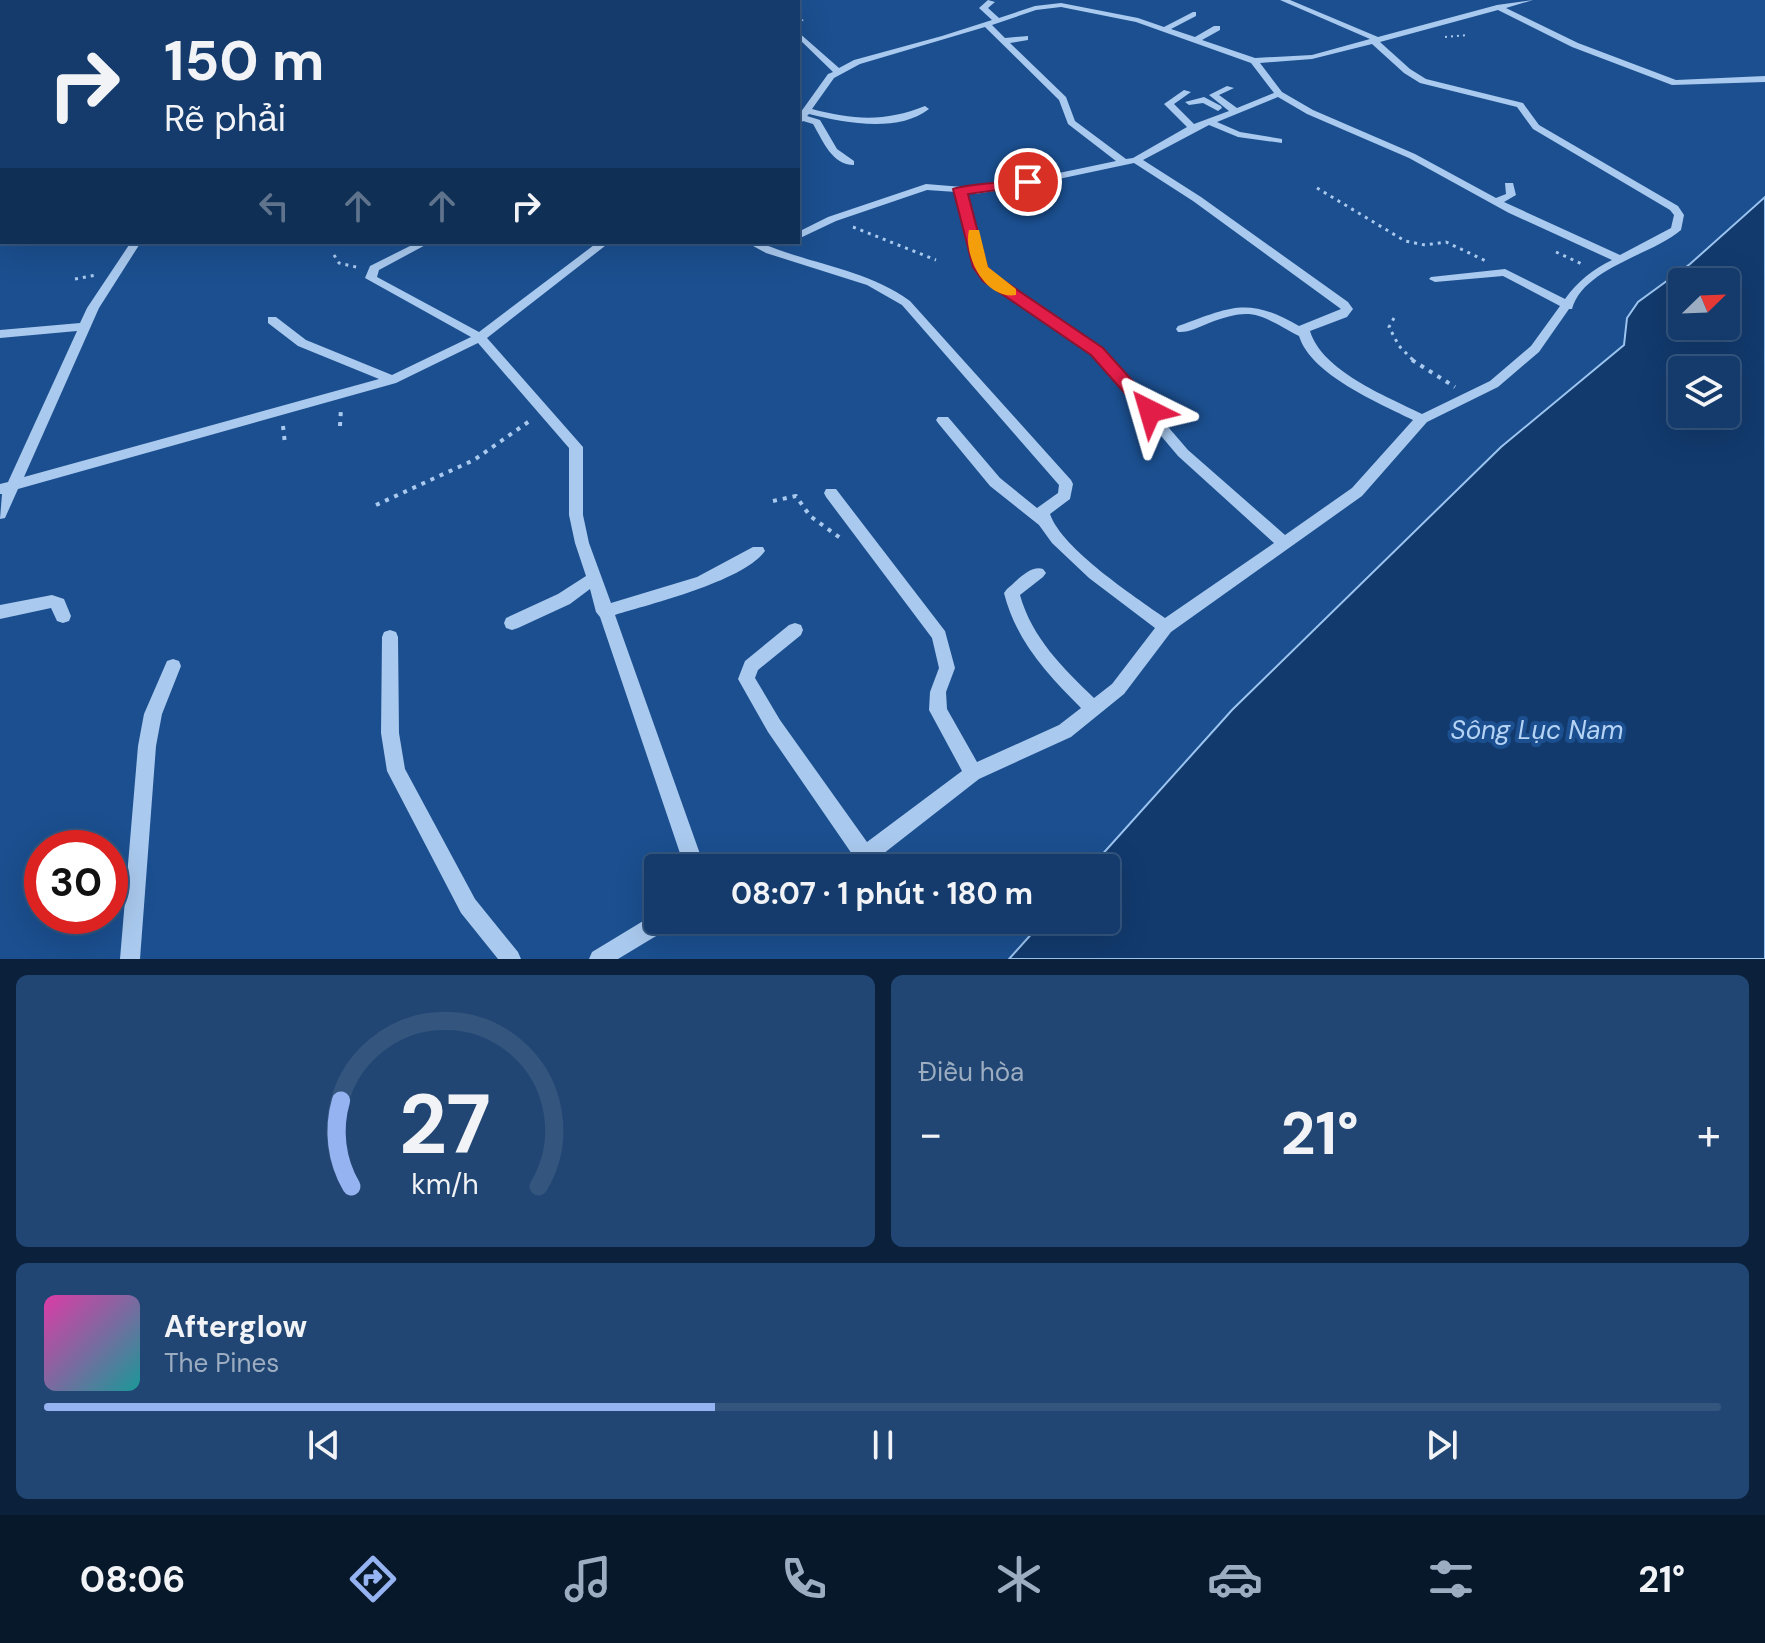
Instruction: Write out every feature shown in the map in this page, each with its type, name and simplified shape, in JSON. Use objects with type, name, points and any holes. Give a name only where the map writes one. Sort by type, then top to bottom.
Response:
[{"type":"street","points":[[868,854],[973,773],[1065,731],[1118,689],[1165,627],[1357,492],[1422,419],[1476,396],[1535,349],[1580,286],[1597,272],[1617,258],[1676,230],[1679,215],[1674,208],[1536,127],[1520,105],[1423,81],[1407,71],[1375,40],[1284,0]]},
{"type":"street","points":[[804,117],[824,84],[838,72],[869,57],[1058,3],[1167,28],[1254,61],[1312,57],[1515,1],[1529,0]]},
{"type":"street","points":[[991,2],[983,8],[996,19]]},
{"type":"street","points":[[1497,7],[1575,45],[1675,83],[1765,79]]},
{"type":"street","points":[[1167,28],[1193,14]]},
{"type":"street","points":[[985,23],[1063,99],[1071,122],[1123,162]]},
{"type":"street","points":[[1198,39],[1217,28]]},
{"type":"street","points":[[800,36],[838,72]]},
{"type":"street","points":[[1004,41],[1025,38]]},
{"type":"street","points":[[910,58],[915,52],[911,47]]},
{"type":"street","points":[[1254,61],[1279,94],[1347,130],[1412,156],[1495,202],[1617,258]]},
{"type":"street","points":[[1230,88],[1213,95],[1233,114]]},
{"type":"street","points":[[800,235],[832,219],[926,187],[975,191],[1136,160],[1193,128],[1279,94]]},
{"type":"street","points":[[1193,128],[1168,104],[1188,97],[1209,102],[1233,114]]},
{"type":"street","points":[[804,117],[845,120],[905,117],[925,109]]},
{"type":"street","points":[[804,117],[817,122],[833,151],[851,163]]},
{"type":"street","points":[[1210,122],[1238,134],[1279,141]]},
{"type":"street","points":[[1136,160],[1197,199],[1344,304],[1347,309],[1343,314],[1307,326],[1302,333]]},
{"type":"street","points":[[1028,182],[1034,189],[1050,191]]},
{"type":"street","points":[[1495,202],[1511,195],[1509,185]]},
{"type":"street","points":[[960,189],[980,267],[988,278],[1097,352],[1183,453],[1285,544]]},
{"type":"street","points":[[0,514],[5,489],[93,308],[135,244]]},
{"type":"street","points":[[422,244],[374,268],[371,278],[480,337],[576,447],[576,515],[593,579],[690,854]]},
{"type":"street","points":[[5,489],[392,380],[480,337],[602,244]]},
{"type":"street","points":[[755,244],[885,289],[906,303],[1066,484],[1065,495],[1042,512],[1042,520]]},
{"type":"street","points":[[767,250],[780,244]]},
{"type":"street","points":[[1435,279],[1505,272],[1568,306]]},
{"type":"street","points":[[1182,329],[1249,307],[1272,314],[1302,333],[1333,369],[1360,388],[1422,419]]},
{"type":"street","points":[[272,320],[302,343],[392,380]]},
{"type":"street","points":[[0,334],[86,326]]},
{"type":"street","points":[[943,420],[995,482],[1042,520],[1109,586],[1165,627]]},
{"type":"street","points":[[831,493],[939,636],[947,668],[938,692],[938,710],[973,773]]},
{"type":"street","points":[[604,612],[717,577],[758,551]]},
{"type":"street","points":[[1038,573],[1012,593],[1015,608],[1043,656],[1093,709]]},
{"type":"street","points":[[512,623],[564,599],[593,579]]},
{"type":"street","points":[[0,612],[52,601],[58,604],[63,616]]},
{"type":"street","points":[[795,630],[751,666],[746,679],[774,726],[864,854]]},
{"type":"street","points":[[390,637],[390,733],[396,771],[468,906],[511,959]]},
{"type":"street","points":[[130,959],[147,746],[153,714],[173,666]]},
{"type":"street","points":[[599,959],[644,932]]},
{"type":"path","points":[[1317,188],[1405,241],[1455,245],[1505,272]]},
{"type":"path","points":[[832,219],[936,260]]},
{"type":"path","points":[[1556,252],[1597,272]]},
{"type":"path","points":[[334,255],[339,263],[349,267],[374,268]]},
{"type":"path","points":[[1394,318],[1389,327],[1391,335],[1404,352],[1444,381],[1476,396]]},
{"type":"path","points":[[376,505],[474,460],[524,427],[541,410]]},
{"type":"path","points":[[773,501],[796,496],[810,516],[830,533],[849,543],[869,546]]},
{"type":"water","name":"Sông Lục Nam","points":[[1765,197],[1765,959],[1009,959],[1031,934],[1120,934],[1120,854],[1103,854],[1232,710],[1501,447],[1624,345],[1627,318],[1638,302],[1668,280],[1668,340],[1740,340],[1740,268],[1685,268]]},
{"type":"slow traffic","points":[[974,233],[980,267],[988,278],[1011,292]]},
{"type":"route","points":[[1028,182],[975,191],[960,189],[976,238],[980,267],[988,278],[1097,352],[1150,411]]}]
